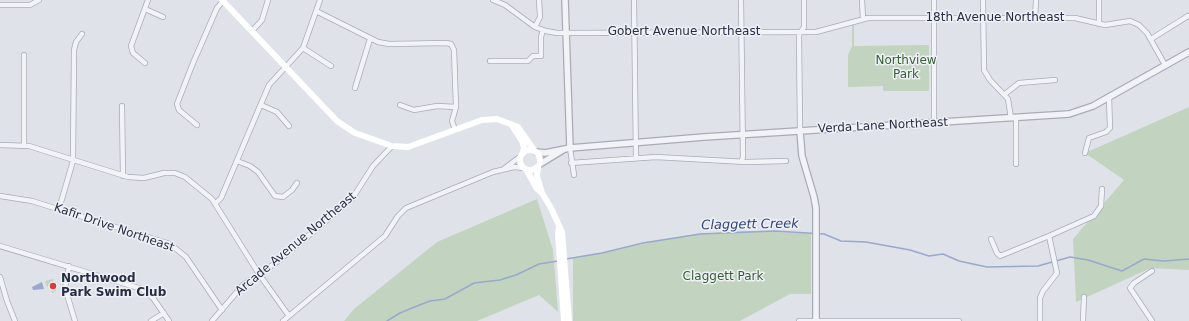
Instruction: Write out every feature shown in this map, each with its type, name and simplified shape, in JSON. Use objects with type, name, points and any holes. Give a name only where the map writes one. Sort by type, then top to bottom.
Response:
[{"type":"main road","points":[[222,1],[345,128],[365,137],[403,148],[413,146],[490,118],[515,124],[522,131],[540,157],[537,176],[542,193],[562,232],[561,242],[563,268],[569,321]]},
{"type":"main road","points":[[511,124],[522,141],[522,155],[520,162],[537,189],[542,193]]},
{"type":"main road","points":[[522,155],[528,150],[536,151]]},
{"type":"main road","points":[[525,168],[533,170],[539,165]]},
{"type":"main road","points":[[563,268],[564,321]]},
{"type":"street","points":[[0,5],[30,5],[39,0]]},
{"type":"street","points":[[145,63],[131,49],[148,0]]},
{"type":"street","points":[[252,31],[259,25],[268,0]]},
{"type":"street","points":[[215,204],[221,198],[238,161],[269,85],[303,48],[320,0]]},
{"type":"street","name":"Gobert Avenue Northeast","points":[[494,0],[505,5],[535,27],[543,30],[566,33],[801,32]]},
{"type":"street","points":[[535,27],[540,17],[539,0]]},
{"type":"street","points":[[565,0],[570,148],[571,163],[574,175]]},
{"type":"street","points":[[634,0],[636,158]]},
{"type":"street","points":[[741,0],[741,162]]},
{"type":"street","points":[[804,0],[804,27],[799,36],[800,150],[814,197],[816,220],[816,320]]},
{"type":"street","points":[[862,0],[862,19]]},
{"type":"street","points":[[934,0],[934,123]]},
{"type":"street","points":[[983,0],[984,70],[990,80],[1005,94],[1009,101],[1013,118],[1016,164]]},
{"type":"street","points":[[1035,18],[1036,0]]},
{"type":"street","points":[[1099,0],[1099,24]]},
{"type":"street","points":[[197,125],[179,110],[177,104],[193,62],[217,8],[222,1]]},
{"type":"street","points":[[145,9],[163,17]]},
{"type":"street","points":[[316,10],[370,39],[389,44],[451,44],[454,50],[456,107],[452,118],[455,130]]},
{"type":"street","points":[[1151,39],[1188,16]]},
{"type":"street","name":"18th Avenue Northeast","points":[[801,32],[822,31],[862,19],[1075,18],[1099,24],[1134,22],[1143,28],[1166,65]]},
{"type":"street","points":[[490,61],[528,61],[533,56],[541,56],[540,38],[543,30]]},
{"type":"street","points":[[59,209],[73,161],[74,46],[82,34]]},
{"type":"street","points":[[355,88],[370,39]]},
{"type":"street","points":[[303,48],[330,66]]},
{"type":"street","name":"Verda Lane Northeast","points":[[536,151],[545,153],[570,148],[635,143],[1076,113],[1109,97],[1189,52]]},
{"type":"street","points":[[24,55],[24,145]]},
{"type":"street","points":[[1005,94],[1019,83],[1055,80]]},
{"type":"street","points":[[1085,153],[1089,138],[1106,132],[1110,128],[1109,97]]},
{"type":"street","points":[[262,105],[277,112],[289,126]]},
{"type":"street","points":[[400,105],[414,110],[437,106],[456,107]]},
{"type":"street","points":[[122,106],[123,176]]},
{"type":"street","points":[[0,145],[24,145],[123,176],[140,178],[159,173],[175,173],[190,180],[215,204],[259,274],[289,316]]},
{"type":"street","name":"Arcade Avenue Northeast","points":[[212,321],[243,285],[277,262],[352,199],[373,166],[392,146]]},
{"type":"street","name":"Verda Lane Northeast","points":[[539,165],[563,150]]},
{"type":"street","points":[[505,168],[522,155]]},
{"type":"street","points":[[571,163],[660,157],[741,162],[786,161]]},
{"type":"street","points":[[238,161],[250,166],[258,172],[275,196],[283,196],[298,183]]},
{"type":"street","points":[[283,321],[385,236],[398,216],[406,208],[505,168],[518,166],[525,168]]},
{"type":"street","points":[[991,239],[997,253],[1000,256],[1094,216],[1101,206],[1102,189]]},
{"type":"street","name":"Kafir Drive Northeast","points":[[0,196],[24,199],[59,209],[174,247],[186,257],[222,310]]},
{"type":"street","points":[[1040,321],[1040,298],[1043,291],[1056,276],[1057,268],[1049,236]]},
{"type":"street","points":[[0,246],[142,289],[153,298],[169,321]]},
{"type":"street","points":[[69,266],[65,288],[75,321]]},
{"type":"street","points":[[1152,271],[1134,283],[1130,288],[1152,321]]},
{"type":"street","points":[[0,277],[6,301],[15,321]]},
{"type":"street","points":[[1083,321],[1084,297]]},
{"type":"street","points":[[151,321],[164,313]]},
{"type":"street","points":[[799,321],[958,321]]},
{"type":"green space","name":"Northview Park","points":[[854,21],[854,46],[929,45],[929,91],[883,91],[883,86],[848,87],[848,55],[852,46],[852,22]]},
{"type":"green space","points":[[1189,107],[1189,270],[1151,268],[1076,302],[1073,239],[1124,180],[1085,153]]},
{"type":"green space","points":[[537,199],[553,250],[558,312],[539,295],[477,321],[344,321],[354,309],[437,242]]},
{"type":"green space","name":"Claggett Park","points":[[745,231],[811,233],[811,294],[790,294],[740,321],[573,321],[573,258],[665,239],[700,234]]},
{"type":"green space","name":"Northwood Park Swim Club","points":[[53,279],[56,291],[52,293],[50,286],[47,287],[45,281]]},
{"type":"water","points":[[42,282],[44,289],[33,290],[32,287]]},
{"type":"waterway","name":"Claggett Creek","points":[[566,259],[602,253],[643,243],[700,234],[775,231],[824,234],[841,241],[866,242],[910,250],[929,256],[943,254],[959,261],[987,267],[1038,266],[1070,257],[1088,260],[1122,271],[1144,259],[1164,261],[1189,259]]},
{"type":"waterway","name":"Claggett Creek","points":[[387,321],[400,313],[430,301],[445,299],[474,283],[500,280],[516,275],[539,264],[558,261]]},
{"type":"place","name":"Northwood Park Swim Club","points":[[53,286]]}]
